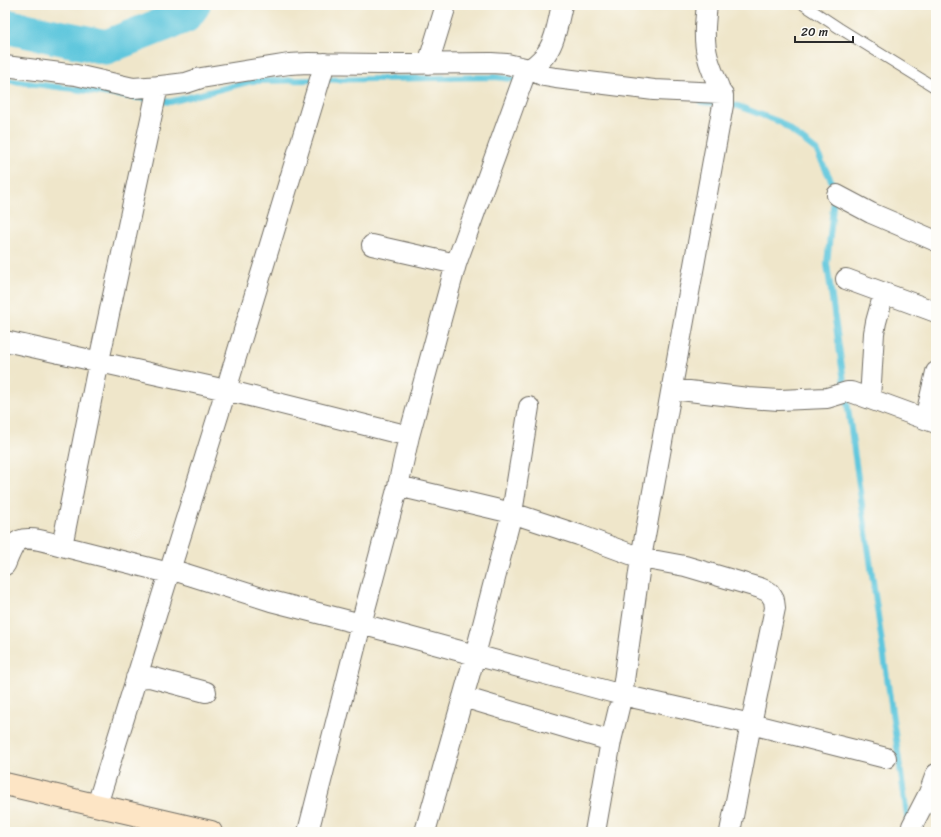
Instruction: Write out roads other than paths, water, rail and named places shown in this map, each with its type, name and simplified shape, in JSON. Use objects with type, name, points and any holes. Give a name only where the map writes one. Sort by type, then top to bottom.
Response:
[{"type":"main road","points":[[5,784],[211,832]]},
{"type":"street","points":[[428,64],[446,5]]},
{"type":"street","points":[[308,832],[398,486],[409,436],[456,264],[525,75],[547,52],[553,40],[562,5]]},
{"type":"street","points":[[595,832],[611,741],[622,695],[641,558],[723,98],[708,58],[706,47],[705,22],[707,5]]},
{"type":"street","points":[[5,66],[76,75],[133,88],[157,91],[201,78],[276,66],[308,63],[322,71],[378,64],[491,63],[507,64],[525,75],[723,98]]},
{"type":"street","points":[[97,805],[226,390],[322,71]]},
{"type":"street","points":[[62,546],[99,361],[157,91]]},
{"type":"street","points":[[837,195],[871,214],[936,241]]},
{"type":"street","points":[[372,245],[456,264]]},
{"type":"street","points":[[846,279],[936,312]]},
{"type":"street","points":[[870,399],[874,333],[884,293]]},
{"type":"street","points":[[5,341],[226,390],[409,436]]},
{"type":"street","points":[[672,389],[779,400],[827,398],[851,392],[931,421],[936,372]]},
{"type":"street","points":[[425,832],[475,655],[512,513],[530,407]]},
{"type":"street","points":[[398,486],[512,513],[579,535],[641,558],[685,566],[743,582],[769,592],[774,600],[774,608],[730,832]]},
{"type":"street","points":[[5,565],[16,543],[25,539],[36,540],[170,571],[271,602],[362,624],[622,695],[750,724],[886,758]]},
{"type":"street","points":[[136,678],[150,677],[206,692]]},
{"type":"street","points":[[463,697],[611,741]]},
{"type":"street","points":[[912,826],[929,793],[936,774]]},
{"type":"lane","points":[[804,5],[936,88]]},
{"type":"waterway","points":[[5,26],[106,47],[185,16],[193,5]]},
{"type":"waterway","points":[[5,80],[170,102],[252,81],[495,77],[519,80]]},
{"type":"waterway","points":[[701,102],[738,106],[780,122],[816,150],[835,188],[827,264],[908,822]]}]
